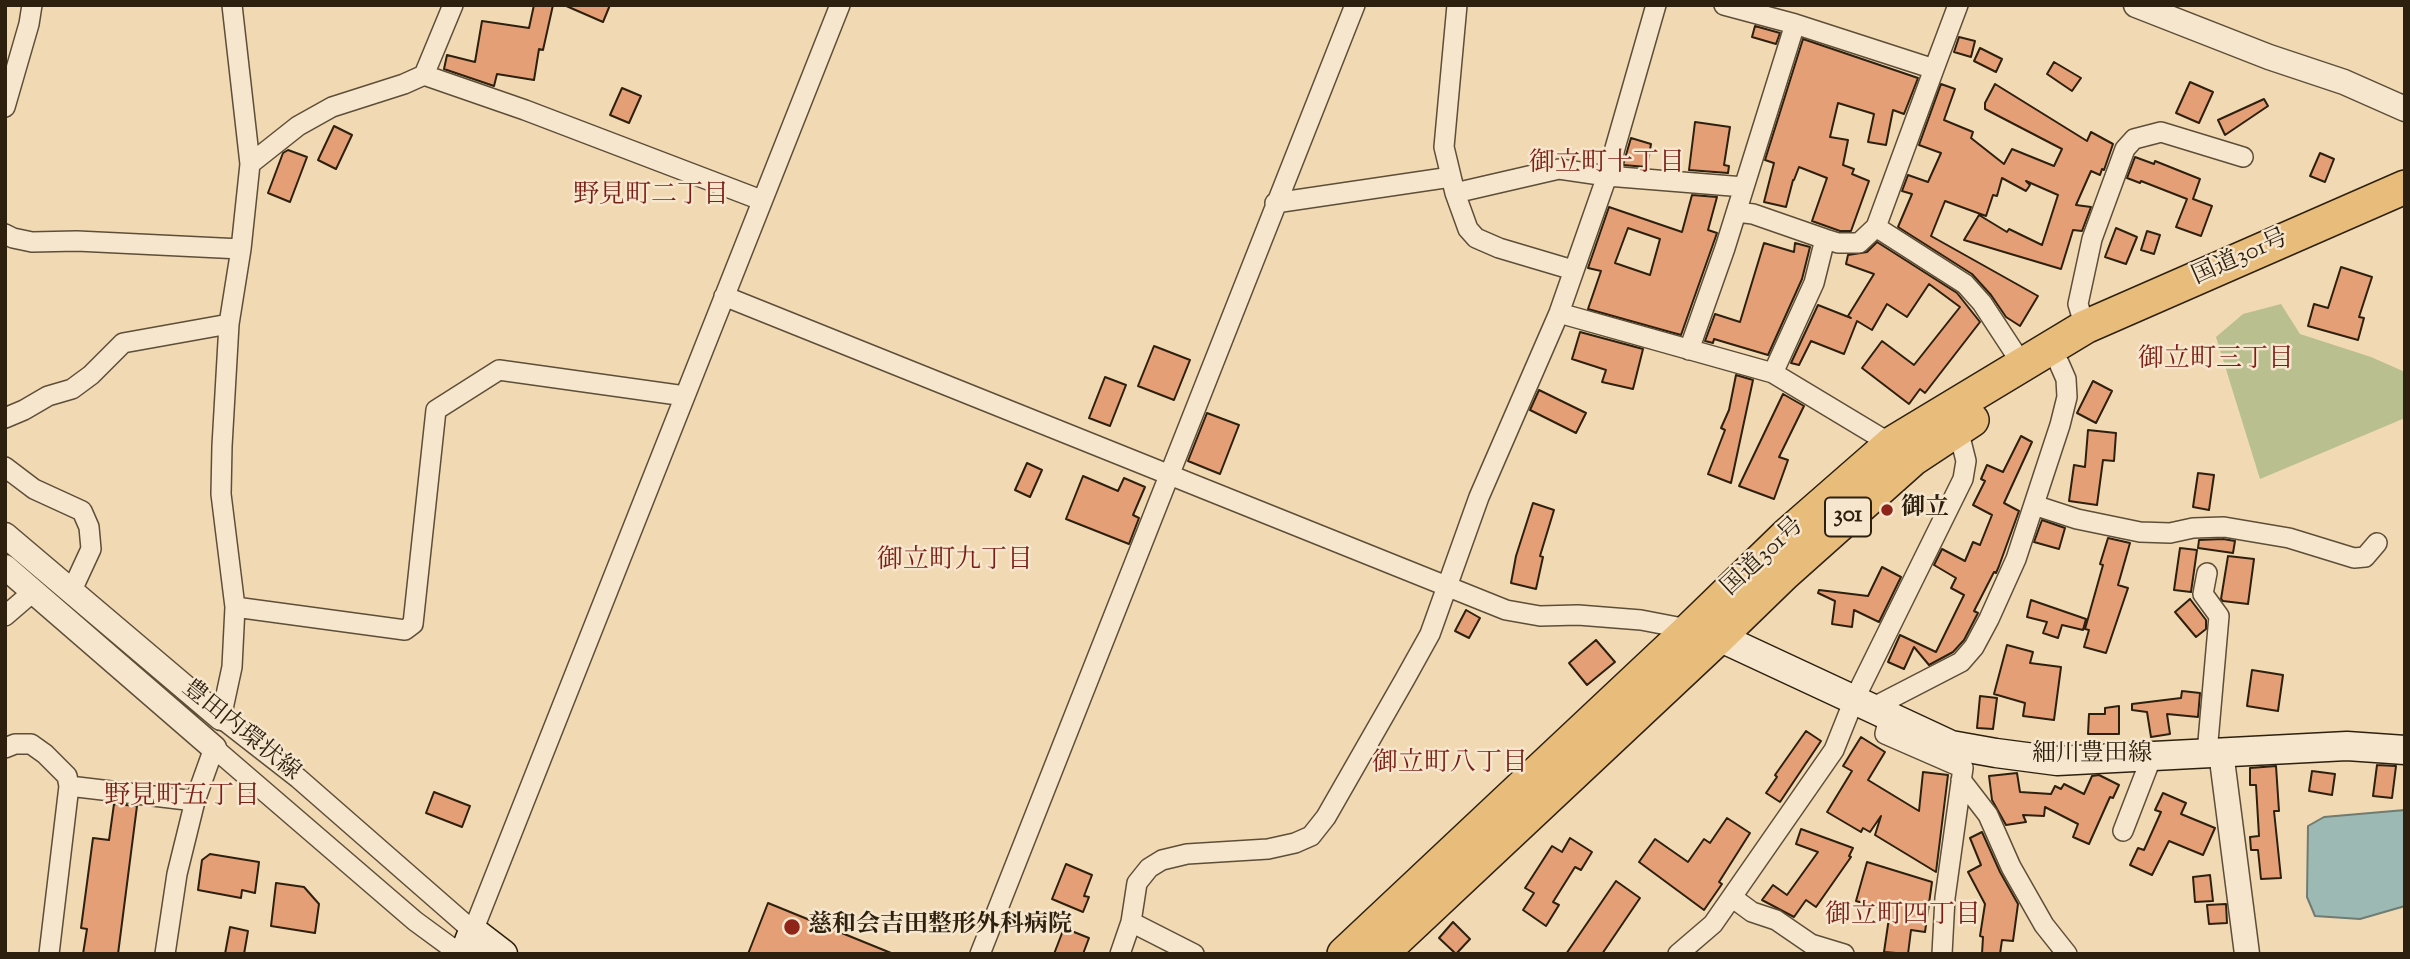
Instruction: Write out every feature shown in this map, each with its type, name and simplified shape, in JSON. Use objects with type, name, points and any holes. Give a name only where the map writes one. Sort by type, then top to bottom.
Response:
[{"type":"highway","name":"国道301号","points":[[1381,954],[1704,633],[1788,534],[1891,444],[2085,327],[2405,187]]},
{"type":"highway","name":"国道301号","points":[[1344,954],[1704,633],[1784,573],[1913,459],[2059,363],[2405,211]]},
{"type":"main road","name":"細川豊田線","points":[[1704,633],[1951,744],[1996,753],[2057,761],[2347,746],[2405,750]]},
{"type":"main road","points":[[466,946],[503,954]]},
{"type":"street","points":[[5,107],[32,5]]},
{"type":"street","points":[[221,718],[232,667],[235,607],[221,494],[229,324],[250,164],[232,5]]},
{"type":"street","points":[[250,164],[298,126],[332,107],[424,75],[453,5]]},
{"type":"street","points":[[466,946],[840,5]]},
{"type":"street","points":[[980,954],[1354,5]]},
{"type":"street","points":[[1457,5],[1444,147],[1468,229],[1476,238],[1499,248],[1573,270]]},
{"type":"street","points":[[1120,954],[1131,922],[1137,883],[1149,868],[1162,860],[1187,854],[1268,849],[1311,836],[1326,817],[1430,634],[1479,497],[1559,313],[1607,176],[1656,5]]},
{"type":"street","points":[[1724,5],[1795,24],[1934,69]]},
{"type":"street","points":[[1737,212],[1754,214],[1838,243],[1859,243],[1876,227],[1958,5]]},
{"type":"street","points":[[2141,6],[2269,57],[2344,82],[2405,108]]},
{"type":"street","points":[[1689,350],[1737,212],[1795,24]]},
{"type":"street","points":[[424,75],[525,110],[761,201]]},
{"type":"street","points":[[2085,327],[2078,304],[2092,239],[2125,149],[2134,139],[2161,132],[2244,157]]},
{"type":"street","points":[[1275,203],[1453,185],[1559,169],[1607,176],[1744,187]]},
{"type":"street","points":[[1876,227],[1965,284],[1982,303],[2022,364]]},
{"type":"street","points":[[5,234],[32,242],[78,241],[240,249]]},
{"type":"street","points":[[1773,373],[1814,283],[1825,239]]},
{"type":"street","points":[[724,296],[1506,610],[1540,616],[1578,615],[1641,620],[1704,633]]},
{"type":"street","points":[[1559,313],[1773,373],[1891,444]]},
{"type":"street","points":[[5,418],[48,396],[72,389],[91,375],[123,343],[229,324]]},
{"type":"street","points":[[1871,709],[1961,662],[1974,647],[2016,559],[2067,397],[2066,379],[2059,363]]},
{"type":"street","points":[[235,607],[405,630],[413,624],[436,410],[499,370],[685,396]]},
{"type":"street","points":[[1678,954],[1713,924],[1834,750],[1871,709],[1963,479],[1966,461],[1958,429]]},
{"type":"street","points":[[5,467],[34,489],[82,511],[89,527],[92,549],[72,590]]},
{"type":"street","points":[[2034,505],[2077,519],[2140,532],[2170,533],[2193,528],[2224,527],[2289,538],[2354,558],[2365,557],[2376,543]]},
{"type":"street","name":"豊田内環状線","points":[[5,535],[221,718],[298,778],[466,946]]},
{"type":"street","name":"豊田内環状線","points":[[5,567],[415,921],[466,946]]},
{"type":"street","points":[[2207,573],[2203,594],[2219,616],[2214,752],[2247,954]]},
{"type":"street","points":[[5,616],[34,591]]},
{"type":"street","points":[[1871,709],[1885,734],[1963,768],[1945,898],[1942,954]]},
{"type":"street","points":[[5,748],[15,744],[31,744],[67,776],[69,786],[49,954]]},
{"type":"street","points":[[165,954],[177,874],[195,801],[214,748]]},
{"type":"street","points":[[2123,831],[2152,756]]},
{"type":"street","points":[[1961,780],[1987,815],[2011,867],[2044,925],[2067,954]]},
{"type":"street","points":[[69,786],[195,801]]},
{"type":"street","points":[[1733,898],[1752,912],[1776,920],[1811,944],[1844,954]]},
{"type":"street","points":[[1131,922],[1194,954]]},
{"type":"green space","points":[[2281,304],[2300,334],[2371,357],[2405,372],[2405,418],[2260,479],[2216,337],[2243,314]]},
{"type":"water","points":[[2405,810],[2405,906],[2360,919],[2315,916],[2307,897],[2308,826],[2324,817]]},
{"type":"building","points":[[534,5],[553,5],[543,50],[539,49],[534,80],[497,74],[494,86],[444,69],[447,55],[475,62],[482,21],[529,28]]},
{"type":"building","points":[[564,5],[610,5],[603,22]]},
{"type":"building","points":[[1755,26],[1780,33],[1776,44],[1752,37]]},
{"type":"building","points":[[1959,37],[1975,41],[1971,57],[1954,52]]},
{"type":"building","points":[[1803,39],[1918,78],[1904,114],[1893,110],[1886,145],[1868,142],[1874,114],[1838,103],[1830,137],[1848,140],[1843,165],[1854,169],[1852,174],[1869,181],[1851,231],[1840,231],[1812,221],[1827,178],[1799,167],[1786,207],[1764,202],[1774,163],[1765,160]]},
{"type":"building","points":[[1980,48],[2002,59],[1996,72],[1974,61]]},
{"type":"building","points":[[2054,62],[2081,78],[2072,91],[2047,74]]},
{"type":"building","points":[[2190,82],[2213,92],[2199,123],[2176,113]]},
{"type":"building","points":[[1941,84],[1955,89],[1944,120],[1973,132],[1971,138],[2004,164],[2012,149],[2054,166],[2062,149],[1985,109],[1985,103],[1995,84],[2087,141],[2091,132],[2113,144],[2104,170],[2102,169],[2100,175],[2091,171],[2076,205],[2091,207],[2082,231],[2073,230],[2061,269],[1964,240],[1979,215],[2007,232],[2009,229],[2042,245],[2058,195],[2026,181],[2030,185],[2026,191],[2002,178],[1997,196],[1993,195],[1986,216],[1945,201],[1931,236],[2038,296],[2020,326],[2006,317],[1972,274],[1898,227],[1912,194],[1902,191],[1908,175],[1928,182],[1941,153],[1919,145]]},
{"type":"building","points":[[622,88],[641,96],[629,123],[610,115]]},
{"type":"building","points":[[2264,99],[2268,106],[2225,135],[2218,120]]},
{"type":"building","points":[[1695,122],[1730,127],[1724,165],[1729,166],[1728,173],[1689,170]]},
{"type":"building","points":[[334,126],[352,135],[336,169],[318,160]]},
{"type":"building","points":[[1631,138],[1651,144],[1647,167],[1623,165]]},
{"type":"building","points":[[288,150],[307,157],[290,202],[268,193],[283,153]]},
{"type":"building","points":[[2320,153],[2334,159],[2325,182],[2310,176]]},
{"type":"building","points":[[2135,157],[2154,164],[2155,161],[2200,179],[2193,199],[2212,206],[2201,236],[2176,227],[2187,199],[2127,178]]},
{"type":"building","points":[[1692,195],[1717,197],[1708,230],[1717,233],[1681,335],[1588,309],[1601,271],[1588,268],[1609,207],[1682,232]],"holes":[[[1628,228],[1660,239],[1650,275],[1615,263]]]},
{"type":"building","points":[[2116,228],[2137,237],[2126,264],[2105,257]]},
{"type":"building","points":[[2147,231],[2160,235],[2154,254],[2141,250]]},
{"type":"building","points":[[1877,242],[1957,293],[1980,322],[1925,393],[1920,389],[1909,404],[1862,368],[1882,341],[1914,365],[1960,307],[1929,284],[1907,317],[1887,304],[1872,330],[1857,321],[1844,354],[1811,341],[1799,365],[1791,363],[1818,305],[1851,318],[1848,316],[1874,274],[1846,264],[1848,255],[1867,252]]},
{"type":"building","points":[[1764,243],[1794,252],[1795,243],[1810,247],[1802,279],[1768,355],[1714,339],[1713,343],[1705,341],[1715,314],[1740,322]]},
{"type":"building","points":[[2341,267],[2372,277],[2359,317],[2364,318],[2358,340],[2308,326],[2314,304],[2328,308]]},
{"type":"building","points":[[1580,332],[1643,349],[1633,389],[1602,382],[1606,370],[1572,359]]},
{"type":"building","points":[[1154,346],[1190,360],[1174,400],[1138,386]]},
{"type":"building","points":[[1736,375],[1753,380],[1731,483],[1708,474],[1725,430],[1721,428],[1729,410]]},
{"type":"building","points":[[1105,377],[1126,385],[1110,426],[1089,418]]},
{"type":"building","points":[[2093,381],[2112,391],[2096,423],[2077,413]]},
{"type":"building","points":[[1539,390],[1586,413],[1576,433],[1530,410]]},
{"type":"building","points":[[1783,394],[1804,406],[1779,457],[1788,460],[1774,499],[1739,486]]},
{"type":"building","points":[[1207,413],[1239,425],[1220,474],[1188,461]]},
{"type":"building","points":[[2088,430],[2116,433],[2114,461],[2103,460],[2097,505],[2069,501],[2074,465],[2085,467]]},
{"type":"building","points":[[2021,436],[2032,442],[2004,503],[2019,511],[1999,566],[1974,611],[1978,613],[1964,640],[1953,652],[1929,665],[1914,647],[1904,669],[1888,662],[1900,635],[1936,652],[1964,595],[1951,588],[1956,578],[1934,565],[1942,549],[1965,561],[1973,542],[1980,545],[1992,515],[1973,505],[1985,481],[1981,479],[1987,465],[2003,472]]},
{"type":"building","points":[[1027,463],[1042,470],[1030,497],[1015,490]]},
{"type":"building","points":[[2198,473],[2214,475],[2209,510],[2193,507]]},
{"type":"building","points":[[1083,476],[1118,491],[1124,478],[1145,487],[1133,515],[1139,518],[1129,544],[1066,519]]},
{"type":"building","points":[[1533,503],[1554,510],[1540,556],[1543,557],[1536,589],[1511,583],[1516,556]]},
{"type":"building","points":[[2042,520],[2065,528],[2059,549],[2034,542]]},
{"type":"building","points":[[2108,538],[2130,543],[2118,585],[2128,588],[2106,653],[2084,647],[2089,630],[2085,629]]},
{"type":"building","points":[[2199,540],[2235,541],[2233,553],[2198,548]]},
{"type":"building","points":[[2180,548],[2197,550],[2191,592],[2174,590]]},
{"type":"building","points":[[2228,556],[2254,559],[2248,604],[2221,599]]},
{"type":"building","points":[[1882,567],[1901,577],[1879,622],[1854,610],[1852,627],[1832,624],[1835,601],[1818,593],[1819,590],[1868,596]]},
{"type":"building","points":[[2190,599],[2206,620],[2206,629],[2196,637],[2175,612]]},
{"type":"building","points":[[2031,600],[2086,619],[2083,630],[2062,625],[2058,638],[2043,633],[2047,622],[2027,617]]},
{"type":"building","points":[[1466,610],[1480,618],[1469,638],[1455,631]]},
{"type":"building","points":[[1596,640],[1615,662],[1587,685],[1569,663]]},
{"type":"building","points":[[2007,645],[2033,652],[2030,663],[2061,667],[2054,720],[2023,716],[2025,703],[1994,694]]},
{"type":"building","points":[[2252,670],[2283,675],[2278,711],[2247,706]]},
{"type":"building","points":[[2182,691],[2200,693],[2198,717],[2167,714],[2170,734],[2151,737],[2147,712],[2132,710],[2132,704],[2181,698]]},
{"type":"building","points":[[1980,696],[1997,698],[1993,729],[1977,728]]},
{"type":"building","points":[[2119,706],[2119,734],[2088,734],[2089,714],[2105,714],[2105,708]]},
{"type":"building","points":[[1806,731],[1821,741],[1780,802],[1766,793],[1777,777],[1775,775]]},
{"type":"building","points":[[1861,737],[1885,752],[1868,780],[1919,811],[1923,772],[1948,775],[1936,872],[1875,835],[1881,816],[1870,832],[1863,828],[1861,832],[1827,812],[1852,771],[1843,766]]},
{"type":"building","points":[[2377,765],[2396,766],[2392,798],[2373,796]]},
{"type":"building","points":[[2276,766],[2279,811],[2274,811],[2281,878],[2261,879],[2258,850],[2251,850],[2250,837],[2259,836],[2256,785],[2250,785],[2250,768]]},
{"type":"building","points":[[2312,771],[2335,774],[2332,795],[2309,791]]},
{"type":"building","points":[[2017,773],[2020,792],[2051,794],[2055,786],[2061,789],[2064,784],[2084,794],[2092,776],[2099,775],[2119,785],[2113,798],[2110,797],[2089,844],[2073,837],[2078,824],[2045,807],[2044,816],[2023,815],[2026,822],[2006,825],[1992,800],[1989,776]]},
{"type":"building","points":[[434,792],[470,806],[462,827],[426,813]]},
{"type":"building","points":[[2163,793],[2186,803],[2181,814],[2215,828],[2203,855],[2169,841],[2152,875],[2130,865],[2138,848],[2144,850],[2161,812],[2155,810]]},
{"type":"building","points":[[114,804],[137,806],[118,954],[83,954],[87,929],[81,928],[93,838],[109,840]]},
{"type":"building","points":[[1727,818],[1750,833],[1719,882],[1722,884],[1704,910],[1639,862],[1655,839],[1688,862],[1704,839],[1710,843]]},
{"type":"building","points":[[1801,829],[1853,848],[1849,856],[1851,857],[1816,907],[1806,900],[1794,917],[1762,900],[1773,885],[1787,895],[1818,852],[1796,844]]},
{"type":"building","points":[[1982,832],[2018,904],[2013,941],[2002,940],[2000,954],[1982,954],[1983,937],[1980,936],[1985,904],[1968,872],[1981,865],[1970,838]]},
{"type":"building","points":[[1570,838],[1592,852],[1581,870],[1575,867],[1553,902],[1559,905],[1546,926],[1523,910],[1534,893],[1525,888],[1552,846],[1562,852]]},
{"type":"building","points":[[210,854],[259,862],[255,893],[242,890],[241,898],[198,890],[202,860]]},
{"type":"building","points":[[1867,862],[1932,882],[1925,932],[1911,930],[1908,954],[1884,952],[1890,911],[1856,901]]},
{"type":"building","points":[[1066,864],[1092,875],[1084,896],[1089,897],[1083,912],[1052,899]]},
{"type":"building","points":[[2210,875],[2213,901],[2195,902],[2193,877]]},
{"type":"building","points":[[1616,881],[1640,898],[1602,954],[1566,954]]},
{"type":"building","points":[[276,883],[304,887],[319,904],[315,933],[271,926]]},
{"type":"building","name":"慈和会吉田整形外科病院","points":[[768,903],[891,953],[891,954],[748,954]]},
{"type":"building","points":[[2226,904],[2227,923],[2209,924],[2207,905]]},
{"type":"building","points":[[1453,922],[1470,939],[1456,954],[1439,938]]},
{"type":"building","points":[[230,927],[248,931],[244,954],[225,954]]},
{"type":"building","points":[[1064,928],[1089,938],[1083,954],[1054,954]]},
{"type":"place","name":"御立","points":[[1887,510]]},
{"type":"place","name":"慈和会吉田整形外科病院","points":[[792,927]]},
{"type":"district","name":"御立町十丁目","points":[[1607,166]]},
{"type":"district","name":"野見町二丁目","points":[[651,198]]},
{"type":"district","name":"御立町三丁目","points":[[2216,362]]},
{"type":"district","name":"御立町九丁目","points":[[955,563]]},
{"type":"district","name":"御立町八丁目","points":[[1450,766]]},
{"type":"district","name":"野見町五丁目","points":[[182,799]]},
{"type":"district","name":"御立町四丁目","points":[[1903,918]]}]
